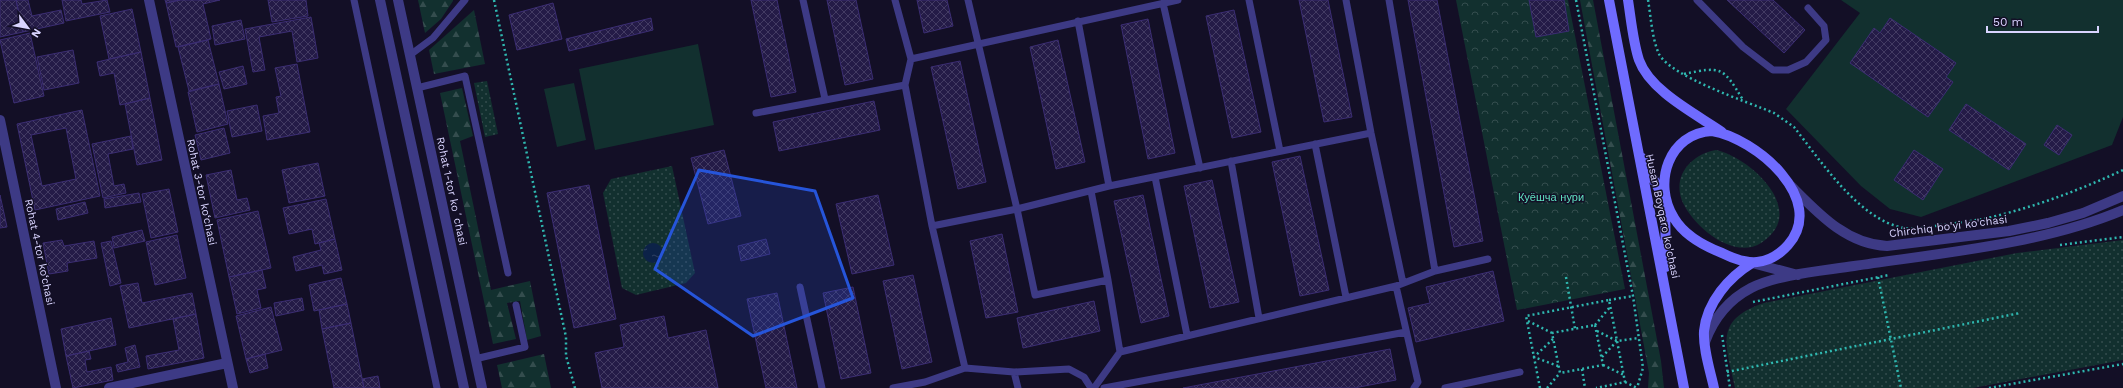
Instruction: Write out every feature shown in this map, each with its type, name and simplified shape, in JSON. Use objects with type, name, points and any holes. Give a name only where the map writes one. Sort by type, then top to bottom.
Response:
[{"type":"main road","name":"Husan Boyqaro ko'chasi","points":[[1609,0],[1636,148],[1666,288],[1684,388]]},
{"type":"main road","name":"Husan Boyqaro ko'chasi","points":[[1628,0],[1639,60],[1646,74],[1675,100],[1727,135],[1760,154],[1782,174],[1797,197],[1799,210],[1798,224],[1794,236],[1783,250],[1773,257],[1768,260],[1752,262],[1722,253],[1694,238],[1675,219],[1636,148]]},
{"type":"main road","name":"Husan Boyqaro ko'chasi","points":[[1666,288],[1664,184],[1666,169],[1671,156],[1680,144],[1691,136],[1705,132],[1727,135]]},
{"type":"main road","name":"Husan Boyqaro ko'chasi","points":[[1714,388],[1704,342],[1706,319],[1717,296],[1734,276],[1752,262]]},
{"type":"street","name":"Rohat 3-tor ko‘chasi","points":[[149,0],[233,388]]},
{"type":"street","points":[[380,0],[464,388]]},
{"type":"street","name":"Rohat 1-tor koʻchasi","points":[[398,0],[482,388]]},
{"type":"street","name":"Rohat 4-tor ko‘chasi","points":[[0,120],[56,388]]},
{"type":"street","name":"Chirchiq bo'yi ko'chasi","points":[[1791,186],[1817,212],[1836,228],[1868,243],[1887,246],[2009,231],[2048,223],[2083,213],[2123,196]]},
{"type":"street","name":"Chirchiq bo'yi ko'chasi","points":[[1704,342],[1717,317],[1738,296],[1764,283],[1800,275],[2008,242],[2079,226],[2123,210]]},
{"type":"street","name":"Chirchiq bo'yi ko'chasi","points":[[1752,262],[1800,275]]},
{"type":"street","points":[[109,388],[227,363]]},
{"type":"lane","points":[[354,0],[437,388]]},
{"type":"lane","points":[[410,55],[433,38],[465,0]]},
{"type":"lane","points":[[803,0],[824,99]]},
{"type":"lane","points":[[896,0],[911,59],[905,85],[932,226],[965,368]]},
{"type":"lane","points":[[968,0],[977,45],[1017,209],[1035,295],[1108,280]]},
{"type":"lane","points":[[911,59],[1178,0]]},
{"type":"lane","points":[[1249,0],[1280,152]]},
{"type":"lane","points":[[1346,0],[1370,133],[1400,284],[1406,332],[1418,382],[1414,388]]},
{"type":"lane","points":[[1389,0],[1435,271]]},
{"type":"lane","points":[[1697,0],[1743,47],[1773,70],[1788,70],[1806,62],[1826,40],[1824,26],[1808,8]]},
{"type":"lane","points":[[1163,3],[1200,168]]},
{"type":"lane","points":[[1078,21],[1109,186]]},
{"type":"lane","points":[[417,88],[465,76],[508,273]]},
{"type":"lane","points":[[756,113],[824,99],[905,85]]},
{"type":"lane","points":[[932,226],[1017,209],[1109,186],[1370,133]]},
{"type":"lane","points":[[1315,144],[1346,297]]},
{"type":"lane","points":[[1231,161],[1259,318]]},
{"type":"lane","points":[[1155,177],[1187,336]]},
{"type":"lane","points":[[1091,191],[1120,352]]},
{"type":"lane","points":[[894,388],[925,382],[965,368],[1014,372],[1069,369],[1084,377],[1092,388],[1120,352],[1400,284],[1435,271],[1488,259]]},
{"type":"lane","points":[[800,287],[822,388]]},
{"type":"lane","points":[[475,359],[525,347],[516,306]]},
{"type":"lane","points":[[1104,388],[1406,332]]},
{"type":"lane","points":[[1014,372],[1018,388]]},
{"type":"lane","points":[[1445,388],[1520,372]]},
{"type":"path","points":[[494,0],[566,337],[566,356],[575,388]]},
{"type":"path","points":[[1576,0],[1632,296],[1643,368],[1637,388],[1625,382],[1596,388]]},
{"type":"path","points":[[1648,0],[1660,55],[1673,69],[1774,113],[1794,127],[1845,189],[1858,202],[1886,221],[1905,228],[1927,228],[1995,216],[2054,199],[2123,170]]},
{"type":"path","points":[[1684,74],[1710,69],[1720,71],[1731,79],[1744,100]]},
{"type":"path","points":[[2054,246],[2123,237]]},
{"type":"path","points":[[1749,304],[1770,298],[1892,274]]},
{"type":"path","points":[[1566,277],[1575,329]]},
{"type":"path","points":[[1878,277],[1902,388]]},
{"type":"path","points":[[1540,388],[1526,316],[1632,296]]},
{"type":"path","points":[[1609,300],[1625,382]]},
{"type":"path","points":[[1528,321],[1552,333],[1575,329],[1595,325],[1611,306]]},
{"type":"path","points":[[1727,372],[2020,313]]},
{"type":"path","points":[[1595,325],[1603,365]]},
{"type":"path","points":[[1722,330],[1730,388]]},
{"type":"path","points":[[1596,331],[1617,341],[1638,338]]},
{"type":"path","points":[[1552,333],[1560,373]]},
{"type":"path","points":[[1534,357],[1553,339]]},
{"type":"path","points":[[1601,357],[1617,341]]},
{"type":"path","points":[[1534,357],[1558,366]]},
{"type":"path","points":[[1990,388],[2123,364]]},
{"type":"path","points":[[1547,388],[1560,373],[1603,365],[1624,375]]},
{"type":"path","points":[[1582,369],[1585,388]]},
{"type":"highlighted area","points":[[699,170],[815,191],[853,298],[753,336],[655,269]]},
{"type":"green space","points":[[418,0],[453,1],[441,19],[425,33]]},
{"type":"green space","name":"Куёшча нури","points":[[1456,0],[1568,0],[1625,289],[1517,310]]},
{"type":"green space","points":[[1580,0],[1593,0],[1661,361],[1664,388],[1648,388],[1649,373]]},
{"type":"green space","points":[[1841,0],[2123,0],[2123,117],[2112,145],[1921,217],[1890,209],[1861,186],[1786,109],[1860,13]]},
{"type":"green space","points":[[474,10],[485,64],[434,74],[429,50]]},
{"type":"green space","points":[[698,44],[714,125],[595,150],[579,69]]},
{"type":"green space","points":[[487,81],[498,134],[485,137],[474,83]]},
{"type":"green space","points":[[574,83],[586,140],[557,147],[544,89]]},
{"type":"green space","points":[[462,88],[473,136],[460,141],[491,290],[530,281],[541,336],[527,340],[520,301],[507,303],[516,339],[493,344],[440,93]]},
{"type":"green space","points":[[1716,150],[1730,155],[1744,163],[1758,174],[1770,188],[1777,202],[1779,216],[1775,230],[1761,243],[1750,247],[1739,247],[1716,239],[1696,222],[1683,203],[1680,193],[1680,184],[1686,168],[1699,156]]},
{"type":"green space","points":[[672,166],[695,273],[686,283],[636,295],[622,288],[603,193],[611,179]]},
{"type":"green space","points":[[2123,240],[2123,360],[1973,388],[1735,388],[1727,347],[1727,336],[1730,326],[1737,317],[1764,303],[2017,253]]},
{"type":"green space","points":[[544,354],[551,388],[502,388],[497,365]]},
{"type":"water","points":[[653,243],[660,246],[663,253],[660,260],[653,263],[646,260],[643,253],[646,246]]},
{"type":"building","points":[[0,0],[16,0],[23,32],[0,37]]},
{"type":"building","points":[[16,0],[28,0],[32,16],[61,10],[64,23],[23,32]]},
{"type":"building","points":[[62,0],[81,0],[82,4],[107,0],[110,12],[66,21]]},
{"type":"building","points":[[165,0],[180,0],[166,3]]},
{"type":"building","points":[[180,0],[220,0],[203,4],[211,39],[176,47],[166,3]]},
{"type":"building","points":[[268,0],[306,0],[308,16],[272,22]]},
{"type":"building","points":[[751,0],[777,0],[796,92],[771,97]]},
{"type":"building","points":[[827,0],[856,0],[873,79],[845,85]]},
{"type":"building","points":[[917,0],[947,0],[953,26],[924,33]]},
{"type":"building","points":[[1299,0],[1328,0],[1352,117],[1324,122]]},
{"type":"building","points":[[1408,0],[1437,0],[1483,241],[1454,247]]},
{"type":"building","points":[[1529,0],[1564,0],[1569,31],[1536,37]]},
{"type":"building","points":[[1727,0],[1773,0],[1805,30],[1784,53]]},
{"type":"building","points":[[553,3],[562,39],[517,50],[509,15]]},
{"type":"building","points":[[132,9],[141,52],[109,59],[100,16]]},
{"type":"building","points":[[1234,10],[1261,132],[1232,138],[1206,16]]},
{"type":"building","points":[[311,17],[318,58],[297,62],[292,31],[259,37],[265,70],[253,72],[245,29]]},
{"type":"building","points":[[651,18],[653,30],[569,51],[566,39]]},
{"type":"building","points":[[1890,18],[1956,63],[1946,77],[1953,82],[1928,117],[1850,63],[1874,28],[1880,33]]},
{"type":"building","points":[[1148,19],[1175,153],[1148,159],[1121,25]]},
{"type":"building","points":[[241,20],[245,39],[215,45],[212,26]]},
{"type":"building","points":[[30,33],[44,96],[14,103],[0,40]]},
{"type":"building","points":[[208,40],[219,84],[189,91],[178,47]]},
{"type":"building","points":[[1058,40],[1085,162],[1056,169],[1030,47]]},
{"type":"building","points":[[73,50],[79,83],[44,90],[37,57]]},
{"type":"building","points":[[141,52],[150,98],[120,105],[114,73],[100,76],[97,62]]},
{"type":"building","points":[[960,61],[986,182],[958,189],[931,67]]},
{"type":"building","points":[[297,64],[310,132],[267,140],[263,116],[279,113],[276,97],[281,96],[275,68]]},
{"type":"building","points":[[243,66],[247,84],[224,89],[219,72]]},
{"type":"building","points":[[219,84],[228,124],[197,132],[188,92]]},
{"type":"building","points":[[150,98],[162,160],[137,165],[125,104]]},
{"type":"building","points":[[874,101],[880,130],[779,151],[773,122]]},
{"type":"building","points":[[1966,104],[2026,144],[2009,170],[1949,130]]},
{"type":"building","points":[[257,105],[262,131],[232,137],[227,111]]},
{"type":"building","points":[[82,110],[100,196],[35,210],[17,124]],"holes":[[[66,128],[76,179],[42,186],[31,135]]]},
{"type":"building","points":[[2057,125],[2072,135],[2059,155],[2044,145]]},
{"type":"building","points":[[224,128],[230,153],[201,160],[195,135]]},
{"type":"building","points":[[131,136],[133,149],[108,154],[114,186],[124,184],[126,193],[103,198],[92,144]]},
{"type":"building","points":[[724,150],[741,216],[708,224],[691,158]]},
{"type":"building","points":[[1914,150],[1943,169],[1923,200],[1894,180]]},
{"type":"building","points":[[1300,156],[1329,290],[1300,296],[1272,162]]},
{"type":"building","points":[[318,163],[325,196],[289,203],[282,170]]},
{"type":"building","points":[[231,170],[237,200],[247,198],[250,210],[215,218],[206,175]]},
{"type":"building","points":[[1212,180],[1239,302],[1210,308],[1184,186]]},
{"type":"building","points":[[589,185],[616,319],[574,328],[547,193]]},
{"type":"building","points":[[169,189],[178,232],[151,238],[142,194]]},
{"type":"building","points":[[139,193],[141,202],[105,208],[104,199]]},
{"type":"building","points":[[0,195],[7,227],[0,228]]},
{"type":"building","points":[[878,195],[894,265],[852,274],[836,204]]},
{"type":"building","points":[[1143,195],[1169,316],[1141,323],[1114,201]]},
{"type":"building","points":[[326,199],[335,239],[315,244],[312,229],[289,234],[283,208]]},
{"type":"building","points":[[85,202],[88,213],[58,220],[56,209]]},
{"type":"building","points":[[258,211],[271,268],[229,277],[217,220]]},
{"type":"building","points":[[142,230],[145,241],[114,248],[112,237]]},
{"type":"building","points":[[1002,234],[1018,312],[986,318],[970,241]]},
{"type":"building","points":[[177,235],[186,278],[155,285],[146,242]]},
{"type":"building","points":[[335,239],[342,270],[324,274],[322,265],[296,271],[293,257],[321,250],[319,243]]},
{"type":"building","points":[[766,239],[770,254],[741,261],[738,246]]},
{"type":"building","points":[[62,240],[64,246],[94,241],[97,258],[67,263],[68,271],[49,274],[43,243]]},
{"type":"building","points":[[111,241],[121,283],[110,286],[101,243]]},
{"type":"building","points":[[262,270],[266,288],[257,290],[261,308],[237,314],[229,277]]},
{"type":"building","points":[[1493,271],[1504,321],[1416,342],[1408,308],[1430,303],[1426,287]]},
{"type":"building","points":[[913,275],[932,362],[902,369],[883,281]]},
{"type":"building","points":[[341,278],[347,304],[314,311],[309,285]]},
{"type":"building","points":[[138,283],[142,303],[192,293],[196,314],[129,328],[120,286]]},
{"type":"building","points":[[853,287],[871,373],[841,379],[823,293]]},
{"type":"building","points":[[777,293],[797,388],[766,388],[747,299]]},
{"type":"building","points":[[302,298],[304,310],[276,316],[274,303]]},
{"type":"building","points":[[1094,301],[1100,331],[1023,348],[1017,318]]},
{"type":"building","points":[[347,304],[351,323],[322,329],[319,310]]},
{"type":"building","points":[[271,307],[282,350],[246,359],[236,316]]},
{"type":"building","points":[[196,314],[204,358],[148,369],[146,356],[179,350],[173,319]]},
{"type":"building","points":[[664,316],[668,338],[706,330],[718,388],[602,388],[595,353],[624,347],[620,325]]},
{"type":"building","points":[[111,318],[116,345],[66,356],[61,329]]},
{"type":"building","points":[[351,323],[364,388],[334,388],[322,329]]},
{"type":"building","points":[[135,345],[140,367],[118,372],[116,365],[128,362],[125,348]]},
{"type":"building","points":[[1390,349],[1396,380],[1354,388],[1183,388]]},
{"type":"building","points":[[89,351],[91,359],[85,360],[87,372],[111,367],[113,380],[73,388],[66,356]]},
{"type":"building","points":[[265,354],[268,368],[250,373],[246,359]]},
{"type":"building","points":[[378,376],[380,388],[364,388],[362,379]]}]
